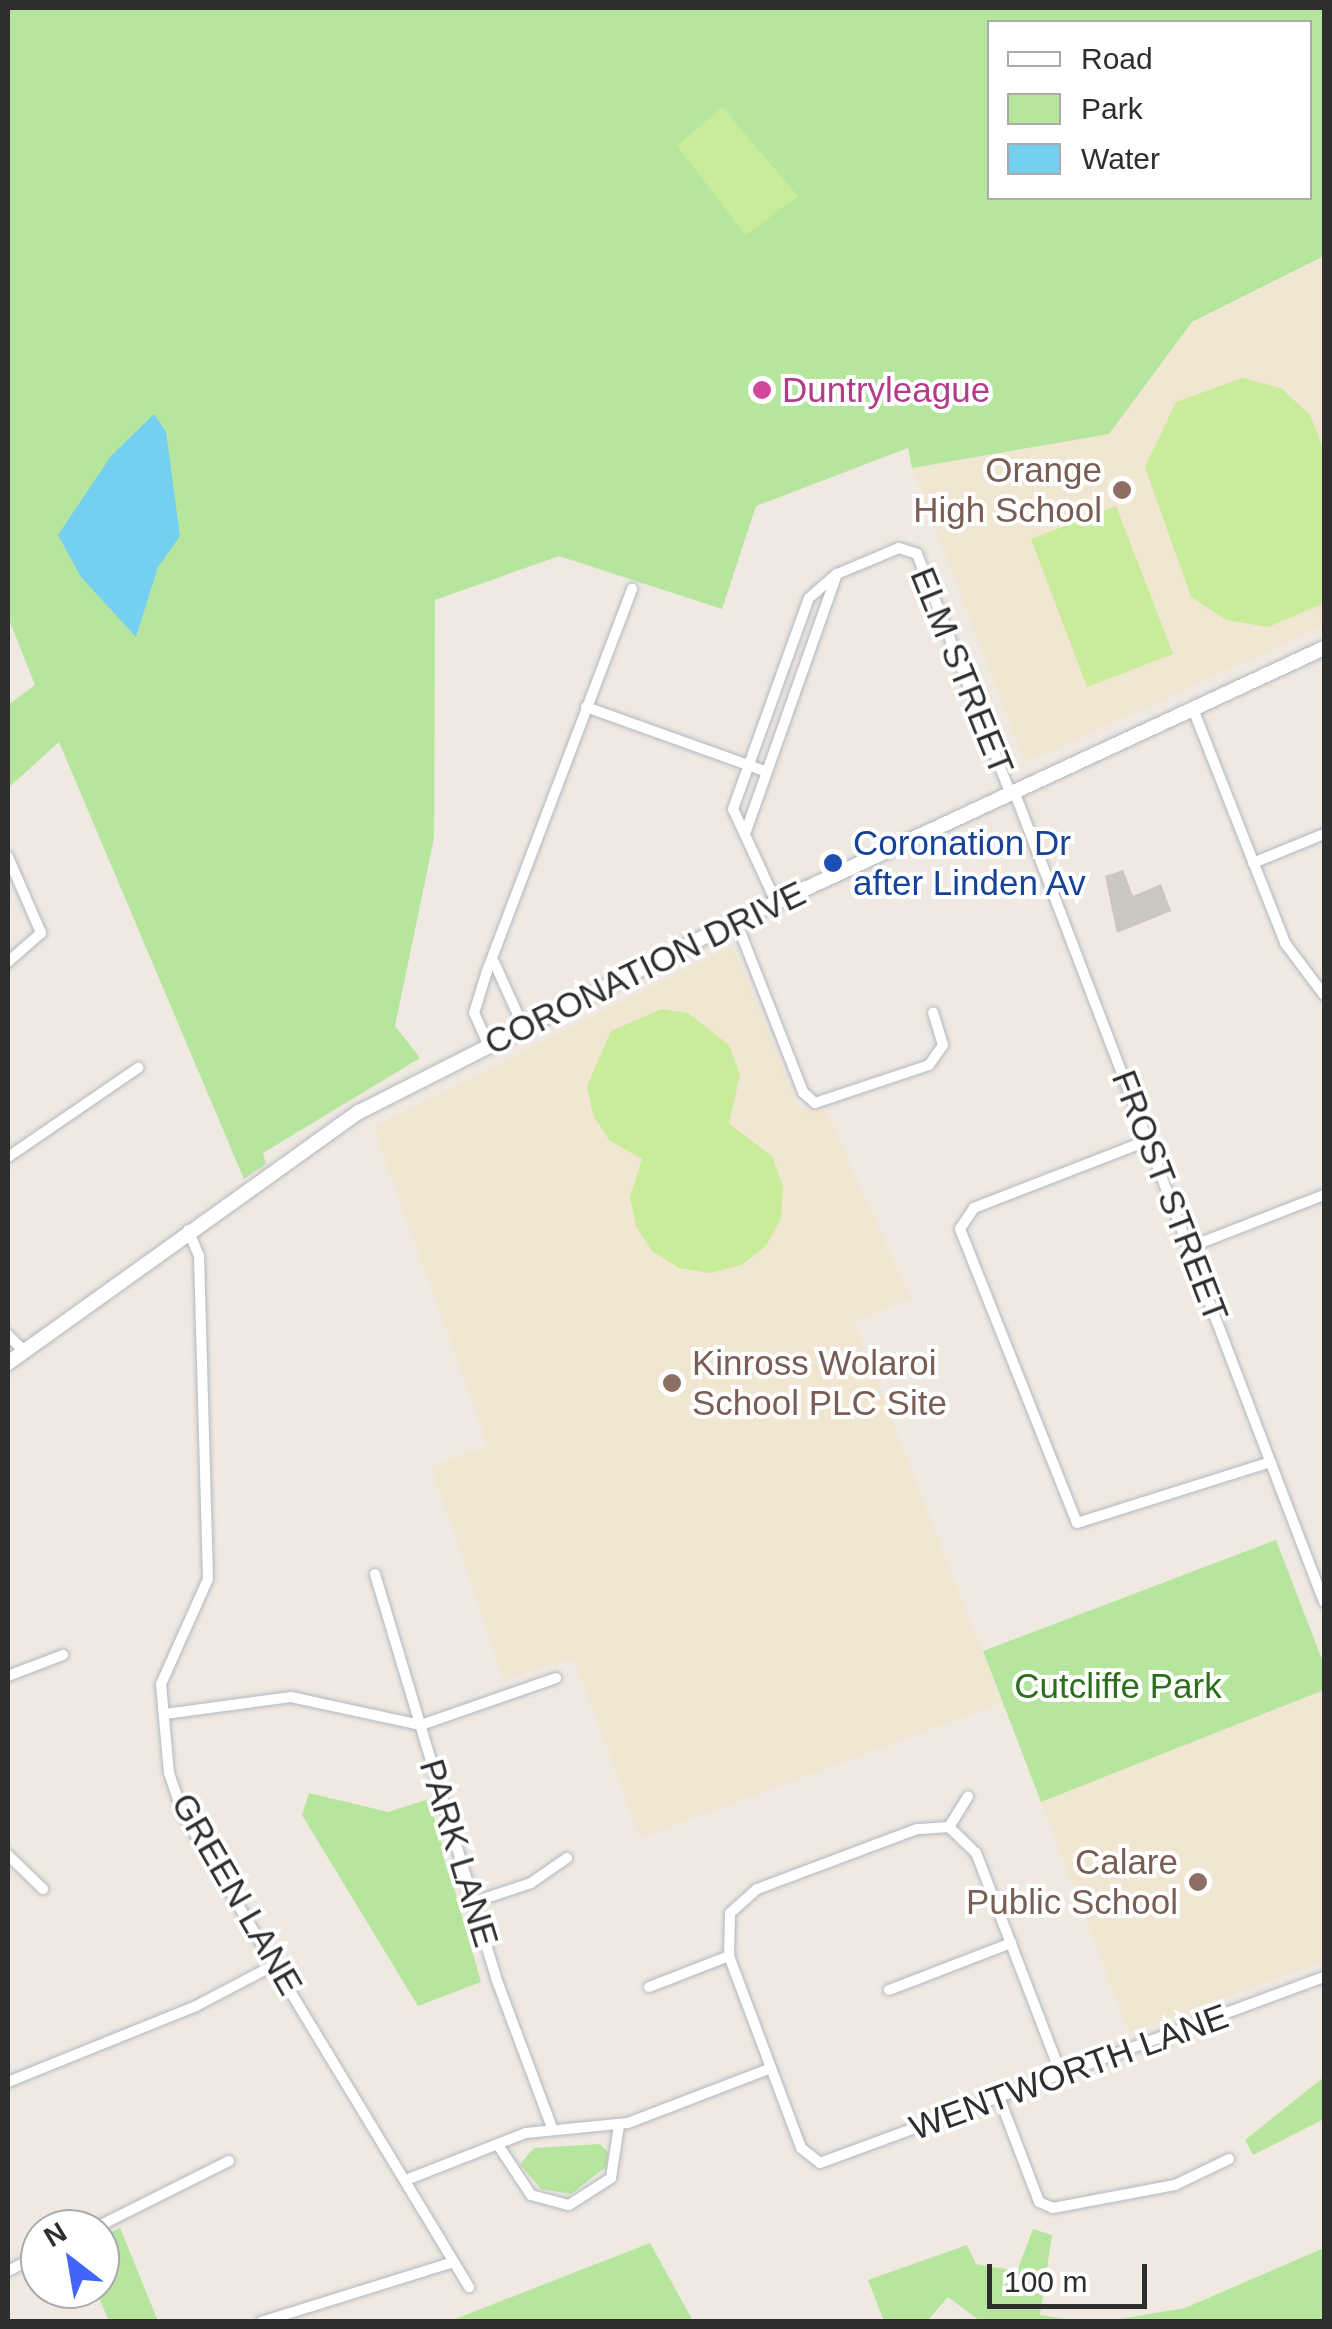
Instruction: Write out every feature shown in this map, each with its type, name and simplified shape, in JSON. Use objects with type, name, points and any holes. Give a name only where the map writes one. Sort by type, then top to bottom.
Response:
[{"type":"main road","name":"CORONATION DRIVE","points":[[8,1363],[188,1229],[358,1112],[736,921],[1324,648]]},
{"type":"street","name":"ELM STREET","points":[[837,574],[912,550],[1012,792]]},
{"type":"street","points":[[776,902],[733,809],[809,598],[837,574]]},
{"type":"street","points":[[746,831],[837,574]]},
{"type":"street","points":[[488,1044],[474,1013],[632,588]]},
{"type":"street","points":[[586,707],[765,772]]},
{"type":"street","points":[[1193,709],[1285,943],[1324,996]]},
{"type":"street","name":"FROST STREET","points":[[1012,792],[1324,1602]]},
{"type":"street","points":[[1254,864],[1324,834]]},
{"type":"street","points":[[8,856],[42,933],[8,962]]},
{"type":"street","points":[[736,921],[803,1092],[815,1104],[929,1066],[943,1045],[933,1012]]},
{"type":"street","points":[[494,962],[523,1026]]},
{"type":"street","points":[[8,1157],[138,1068]]},
{"type":"street","points":[[1149,1140],[974,1208],[960,1229],[1077,1523],[1271,1462]]},
{"type":"street","points":[[1190,1248],[1324,1195]]},
{"type":"street","name":"GREEN LANE","points":[[188,1229],[199,1256],[208,1579],[166,1670],[170,1772],[183,1814],[468,2287]]},
{"type":"street","points":[[8,1335],[23,1350]]},
{"type":"street","name":"PARK LANE","points":[[375,1574],[477,1900],[496,1978],[552,2128]]},
{"type":"street","points":[[8,1676],[63,1655]]},
{"type":"street","points":[[165,1714],[291,1697],[420,1725],[556,1678]]},
{"type":"street","points":[[950,1828],[968,1796]]},
{"type":"street","points":[[406,2180],[552,2128],[619,2126],[771,2068],[729,1956],[727,1922],[748,1894],[917,1829],[950,1828],[972,1846],[1061,2074]]},
{"type":"street","points":[[8,1855],[44,1889]]},
{"type":"street","points":[[477,1900],[531,1883],[567,1858]]},
{"type":"street","points":[[889,1990],[1010,1943]]},
{"type":"street","points":[[649,1988],[729,1956]]},
{"type":"street","points":[[8,2082],[196,2006],[276,1964]]},
{"type":"street","name":"WENTWORTH LANE","points":[[771,2068],[812,2160],[834,2160],[1324,1978]]},
{"type":"street","points":[[999,2098],[1039,2202],[1053,2208],[1175,2185],[1229,2159]]},
{"type":"street","points":[[498,2145],[531,2195],[569,2204],[612,2178],[619,2126]]},
{"type":"street","points":[[120,2215],[228,2161]]},
{"type":"street","points":[[261,2322],[450,2262]]},
{"type":"shaded area","name":"Orange High School","points":[[1324,256],[1324,626],[1025,763],[912,468],[1109,434],[1192,322]]},
{"type":"shaded area","name":"Kinross Wolaroi School PLC Site","points":[[733,945],[798,1108],[826,1110],[911,1299],[854,1321],[1002,1703],[640,1838],[573,1657],[504,1681],[431,1466],[488,1446],[373,1127]]},
{"type":"shaded area","name":"Calare Public School","points":[[1324,1690],[1324,1961],[1129,2033],[1041,1802]]},
{"type":"green space","points":[[8,8],[1324,8],[1324,256],[1192,322],[1109,434],[912,468],[908,448],[756,506],[722,609],[559,556],[435,600],[434,838],[395,1026],[420,1058],[263,1153],[266,1164],[244,1179],[59,742],[8,788],[8,705],[35,685],[8,617]]},
{"type":"green space","points":[[722,107],[798,196],[746,235],[677,146]]},
{"type":"green space","points":[[1242,378],[1281,388],[1310,415],[1324,450],[1324,603],[1268,627],[1226,620],[1191,597],[1145,467],[1176,402]]},
{"type":"green space","points":[[1116,506],[1173,654],[1087,687],[1031,539]]},
{"type":"green space","points":[[662,1009],[688,1013],[729,1045],[740,1075],[729,1124],[772,1156],[783,1186],[781,1218],[766,1246],[741,1265],[710,1273],[679,1268],[652,1251],[636,1226],[630,1197],[642,1159],[609,1140],[593,1115],[587,1086],[611,1031]]},
{"type":"green space","name":"Cutcliffe Park","points":[[1276,1540],[1324,1665],[1324,1690],[1041,1802],[983,1651]]},
{"type":"green space","points":[[309,1793],[388,1812],[429,1799],[481,1982],[418,2006],[302,1815]]},
{"type":"green space","points":[[1324,2077],[1324,2119],[1253,2155],[1245,2140]]},
{"type":"green space","points":[[600,2144],[609,2154],[606,2167],[571,2194],[541,2189],[520,2164],[534,2148]]},
{"type":"green space","points":[[120,2228],[158,2321],[109,2321],[104,2309],[120,2309]]},
{"type":"green space","points":[[1033,2229],[1052,2235],[1040,2315],[1079,2321],[980,2321],[948,2297],[927,2321],[884,2321],[868,2280],[967,2245],[976,2264],[1017,2271]]},
{"type":"green space","points":[[650,2243],[693,2321],[450,2321]]},
{"type":"green space","points":[[1324,2248],[1324,2321],[1108,2321],[1185,2308]]},
{"type":"water","points":[[154,414],[166,432],[180,536],[158,567],[136,637],[81,577],[58,535],[111,456]]},
{"type":"building","points":[[1123,870],[1133,896],[1161,884],[1171,911],[1117,933],[1105,876]]},
{"type":"place","name":"Duntryleague","points":[[762,390]]},
{"type":"place","name":"Orange High School","points":[[1122,490]]},
{"type":"place","name":"Coronation Dr after Linden Av","points":[[833,863]]},
{"type":"place","name":"Kinross Wolaroi School PLC Site","points":[[672,1383]]},
{"type":"place","name":"Calare Public School","points":[[1198,1882]]}]
